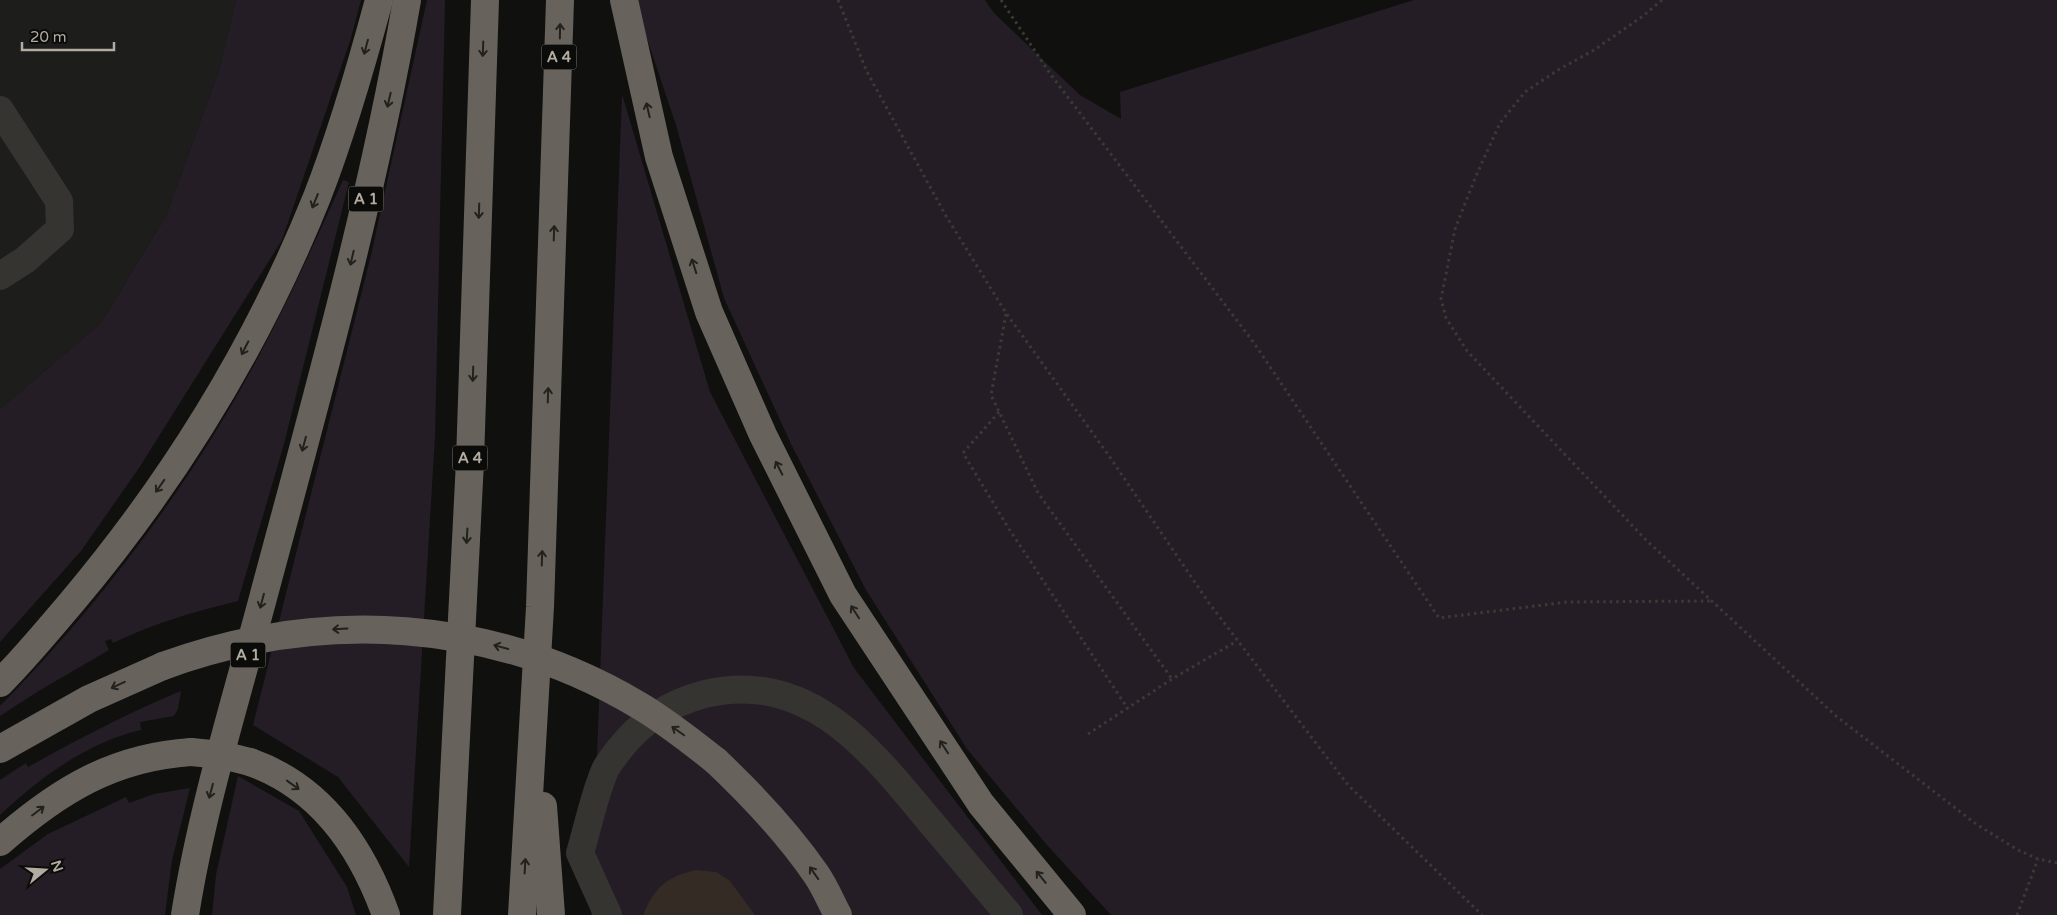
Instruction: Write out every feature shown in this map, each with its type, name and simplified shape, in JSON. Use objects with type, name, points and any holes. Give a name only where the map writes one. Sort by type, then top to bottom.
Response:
[{"type":"highway","points":[[0,683],[45,634],[132,527],[202,423],[238,361],[299,238],[316,197],[348,109],[379,0]]},
{"type":"highway","name":"A 1","points":[[186,915],[191,880],[210,797],[336,325],[390,95],[407,0]]},
{"type":"highway","name":"A 4","points":[[447,915],[470,461],[485,0]]},
{"type":"highway","name":"A 4","points":[[522,915],[540,607],[560,0]]},
{"type":"highway","points":[[624,0],[659,157],[709,312],[763,435],[844,595],[981,804],[1072,915]]},
{"type":"highway","points":[[0,749],[89,698],[162,666],[217,648],[297,632],[352,628],[381,629],[460,638],[532,657],[564,668],[599,684],[663,721],[716,761],[759,802],[817,876],[838,915]]},
{"type":"highway","points":[[534,697],[551,915]]},
{"type":"highway","points":[[0,842],[48,803],[71,787],[96,774],[150,757],[192,752],[222,755],[262,767],[288,781],[310,797],[349,839],[364,864],[386,915]]},
{"type":"lane","points":[[0,110],[59,201],[60,229],[25,260],[0,276]]},
{"type":"lane","points":[[608,915],[580,853],[606,768],[628,737],[646,721],[668,708],[694,697],[722,690],[752,689],[783,695],[810,706],[834,720],[854,736],[872,753],[1009,915]]},
{"type":"lane","points":[[546,852],[580,853]]},
{"type":"path","points":[[838,0],[867,72],[946,216],[1006,313],[1107,453],[1209,603],[1348,785],[1482,915]]},
{"type":"path","points":[[1001,0],[1051,75],[1254,343],[1439,618],[1566,602],[1712,602]]},
{"type":"path","points":[[1662,0],[1643,16],[1594,50],[1558,70],[1525,92],[1500,123],[1476,176],[1456,229],[1441,299],[1446,318],[1467,351],[1646,540],[1836,716],[1976,824],[2018,850],[2038,859],[2057,863]]},
{"type":"path","points":[[1006,313],[991,395],[1038,493],[1172,679]]},
{"type":"path","points":[[999,412],[963,453],[1008,529],[1128,709]]},
{"type":"path","points":[[1088,734],[1172,679],[1237,641]]},
{"type":"path","points":[[2017,915],[2038,859]]},
{"type":"shaded area","points":[[0,0],[236,0],[220,67],[166,216],[101,323],[0,409]]},
{"type":"shaded area","points":[[236,0],[361,0],[351,38],[282,240],[139,468],[81,551],[0,642],[0,409],[101,323],[166,216],[220,67]]},
{"type":"shaded area","points":[[427,0],[445,0],[435,436],[409,867],[338,777],[253,725],[371,255]]},
{"type":"shaded area","points":[[637,0],[985,0],[994,13],[1080,95],[1121,119],[1120,92],[1414,0],[2057,0],[2057,915],[1111,915],[1047,845],[967,749],[866,590],[791,444],[724,298],[676,125],[637,9]]},
{"type":"shaded area","points":[[622,94],[710,392],[854,668],[1042,915],[591,915]]},
{"type":"shaded area","points":[[343,180],[349,182],[284,444],[238,601],[174,619],[113,643],[111,639],[105,641],[109,650],[0,716],[0,706],[70,631],[136,549],[196,462],[224,418],[262,350],[298,278]]},
{"type":"shaded area","points":[[181,691],[178,709],[174,716],[140,722],[141,730],[102,743],[83,752],[48,775],[0,815],[0,780],[26,763],[28,767],[103,727]]},
{"type":"shaded area","points":[[238,776],[299,811],[347,887],[356,915],[212,915],[216,875]]},
{"type":"shaded area","points":[[190,788],[172,860],[165,915],[0,915],[0,869],[48,834],[126,797],[129,803],[154,794]]},
{"type":"shaded area","points":[[696,870],[716,872],[729,880],[755,915],[643,915],[657,890],[669,880]]}]
